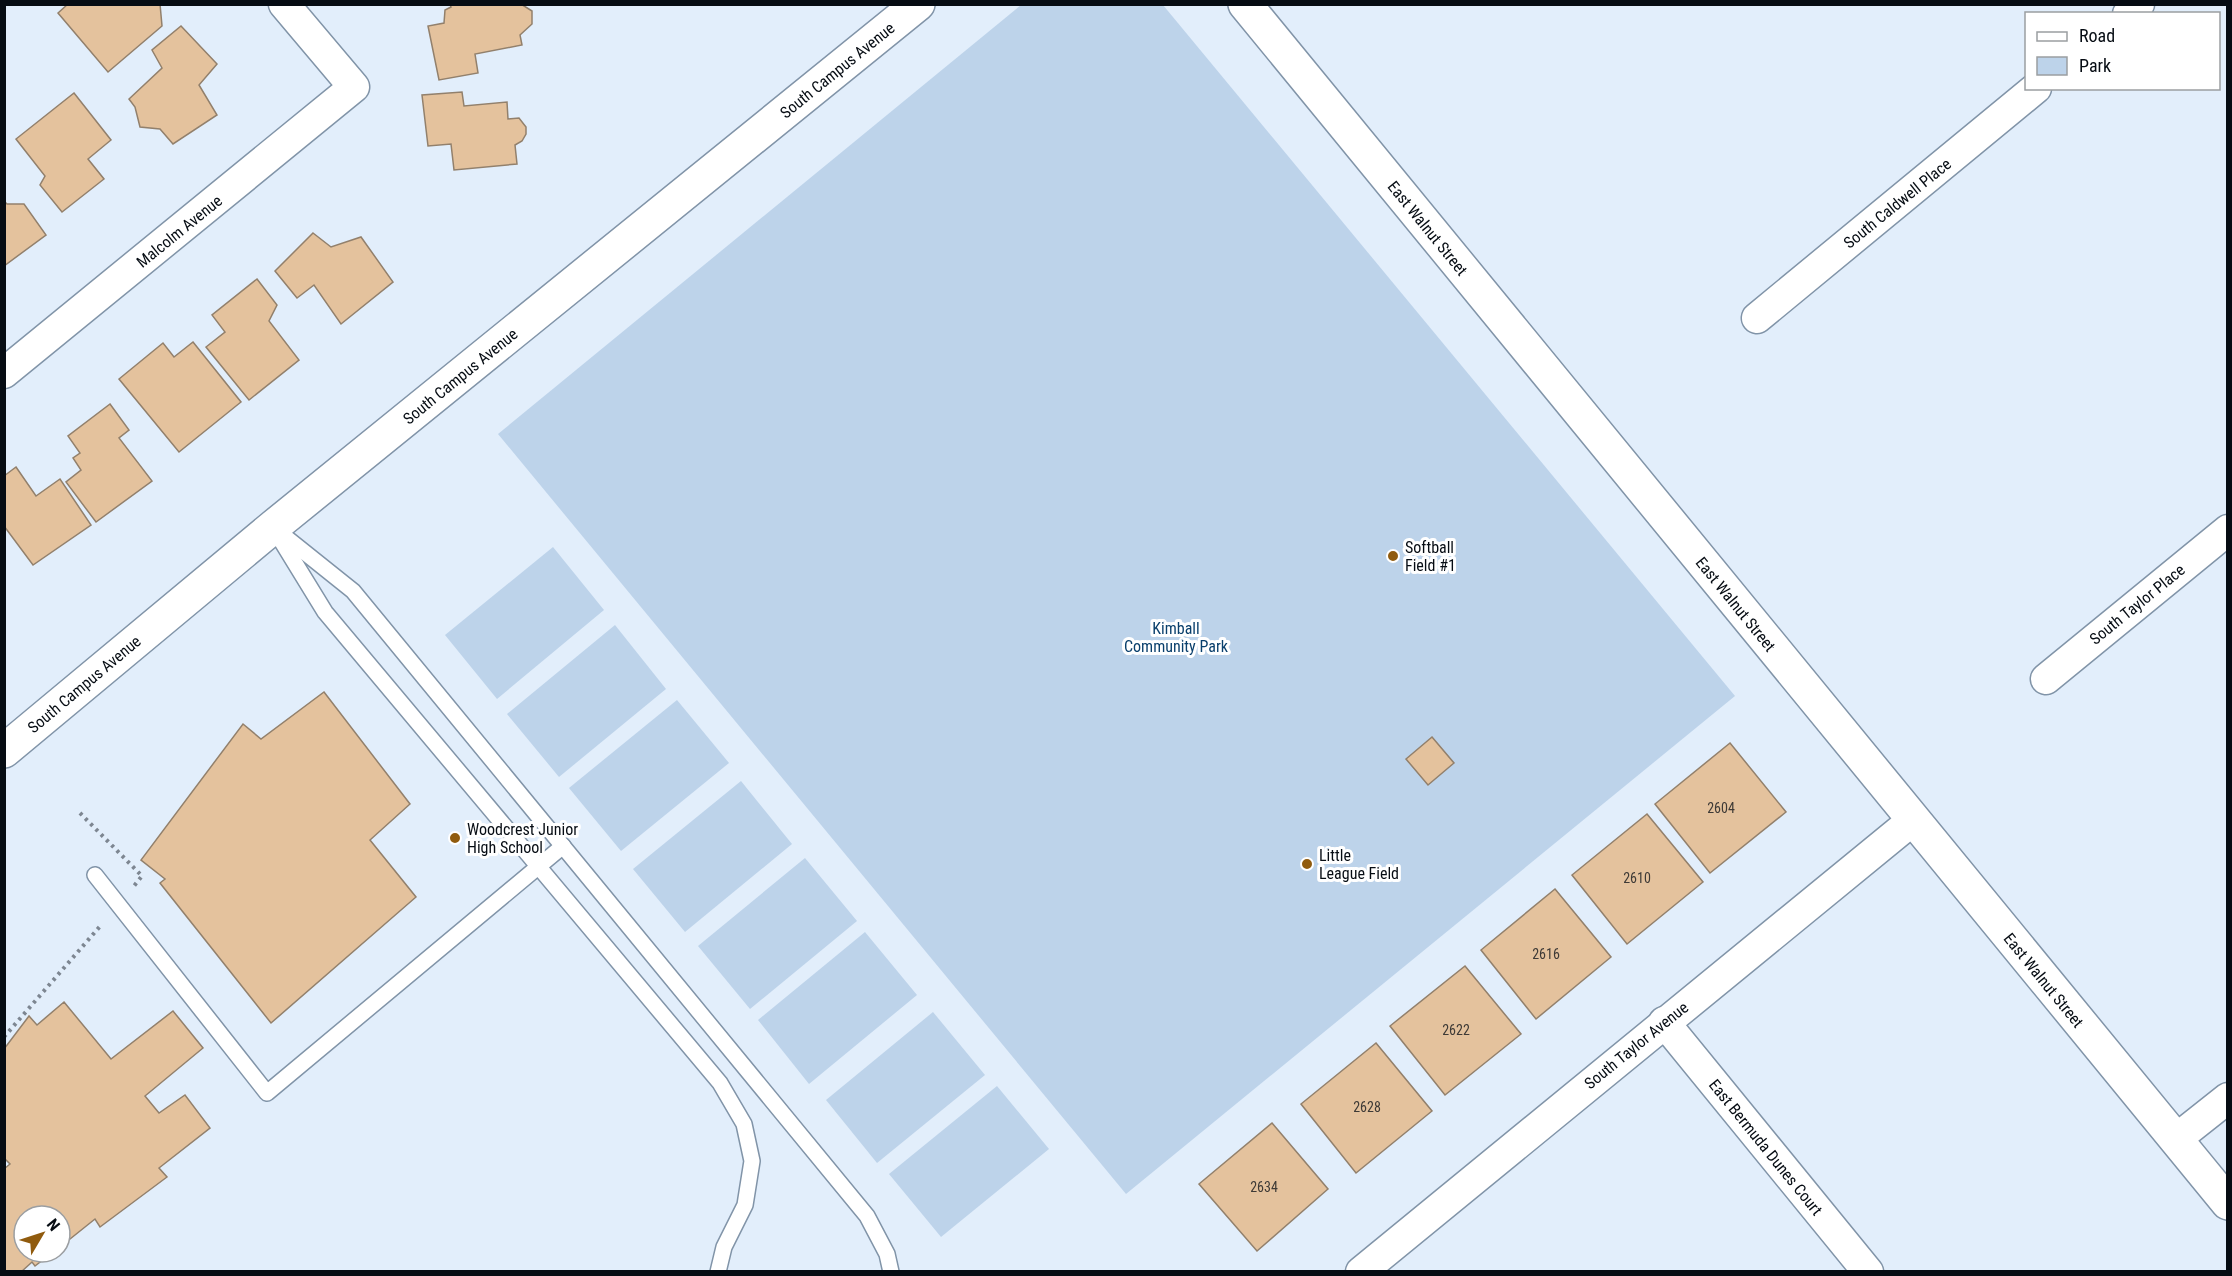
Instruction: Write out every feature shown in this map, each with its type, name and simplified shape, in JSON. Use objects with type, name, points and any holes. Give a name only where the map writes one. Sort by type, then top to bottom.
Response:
[{"type":"street","name":"Malcolm Avenue","points":[[4,373],[354,87],[284,4]]},
{"type":"street","name":"South Campus Avenue","points":[[4,751],[273,527],[918,4]]},
{"type":"street","name":"East Walnut Street","points":[[1245,4],[2228,1203]]},
{"type":"street","name":"South Caldwell Place","points":[[1757,318],[2035,90]]},
{"type":"street","name":"South Taylor Place","points":[[2046,679],[2228,530]]},
{"type":"street","name":"South Taylor Avenue","points":[[1361,1272],[1913,820]]},
{"type":"street","name":"East Bermuda Dunes Court","points":[[1664,1022],[1868,1272]]},
{"type":"street","points":[[2175,1140],[2228,1098]]},
{"type":"lane","points":[[273,527],[353,591],[867,1216],[887,1254],[891,1272]]},
{"type":"lane","points":[[273,527],[325,612],[720,1083],[744,1124],[752,1161],[745,1204],[724,1247],[718,1272]]},
{"type":"lane","points":[[95,875],[267,1093],[562,846]]},
{"type":"path","points":[[4,1037],[142,876],[80,813]]},
{"type":"green space","name":"Kimball Community Park","points":[[1021,5],[1163,5],[1735,696],[1126,1194],[498,434]]},
{"type":"green space","points":[[553,547],[604,610],[497,699],[445,635]]},
{"type":"green space","points":[[615,625],[666,689],[559,777],[507,714]]},
{"type":"green space","points":[[677,700],[729,763],[621,851],[569,788]]},
{"type":"green space","points":[[741,781],[792,844],[685,932],[633,869]]},
{"type":"green space","points":[[805,858],[857,921],[750,1009],[698,946]]},
{"type":"green space","points":[[865,932],[917,995],[809,1084],[758,1020]]},
{"type":"green space","points":[[933,1012],[985,1075],[877,1163],[826,1100]]},
{"type":"green space","points":[[997,1086],[1049,1149],[941,1237],[889,1174]]},
{"type":"building","points":[[68,4],[160,4],[162,26],[108,72],[58,13]]},
{"type":"building","points":[[450,4],[521,4],[532,11],[532,24],[520,35],[522,45],[475,54],[478,73],[439,80],[428,26],[444,23],[445,10],[451,7]]},
{"type":"building","points":[[181,26],[217,64],[199,85],[217,115],[173,144],[160,129],[140,127],[135,107],[129,99],[162,68],[152,50]]},
{"type":"building","points":[[462,92],[464,106],[507,102],[508,119],[519,118],[526,127],[526,134],[522,141],[515,145],[517,164],[454,170],[451,144],[428,146],[422,95]]},
{"type":"building","points":[[74,93],[111,140],[88,159],[104,179],[62,212],[40,185],[45,176],[16,139]]},
{"type":"building","points":[[4,201],[7,204],[24,204],[46,235],[4,266]]},
{"type":"building","points":[[313,233],[331,247],[361,237],[393,282],[341,324],[314,285],[297,298],[275,271]]},
{"type":"building","points":[[257,279],[277,305],[269,321],[299,360],[249,400],[206,347],[225,332],[212,315]]},
{"type":"building","points":[[193,342],[241,402],[179,452],[119,379],[163,343],[174,357]]},
{"type":"building","points":[[110,404],[129,430],[119,438],[152,481],[96,522],[66,482],[81,470],[73,458],[80,453],[68,436]]},
{"type":"building","points":[[16,467],[36,496],[60,479],[91,525],[33,565],[4,526],[4,476]]},
{"type":"building","points":[[324,692],[410,804],[370,840],[416,897],[271,1023],[160,883],[165,879],[141,860],[243,724],[261,739]]},
{"type":"building","points":[[1432,737],[1454,763],[1428,785],[1406,759]]},
{"type":"building","points":[[1730,743],[1786,812],[1710,873],[1655,804]]},
{"type":"building","points":[[1647,814],[1703,882],[1627,944],[1572,875]]},
{"type":"building","points":[[1555,889],[1611,957],[1536,1019],[1481,950]]},
{"type":"building","points":[[1465,966],[1521,1034],[1445,1095],[1390,1026]]},
{"type":"building","points":[[64,1002],[111,1059],[173,1011],[203,1048],[145,1096],[159,1113],[185,1095],[210,1128],[159,1168],[167,1177],[100,1227],[95,1219],[72,1237],[72,1204],[12,1204],[12,1264],[30,1264],[21,1272],[4,1272],[4,1169],[10,1164],[4,1158],[4,1049],[29,1016],[37,1025]]},
{"type":"building","points":[[1376,1043],[1432,1111],[1356,1173],[1301,1104]]},
{"type":"building","points":[[1272,1123],[1328,1189],[1257,1251],[1199,1184]]},
{"type":"place","name":"Softball Field #1","points":[[1393,556]]},
{"type":"place","name":"Woodcrest Junior High School","points":[[455,838]]},
{"type":"place","name":"Little League Field","points":[[1307,864]]}]
